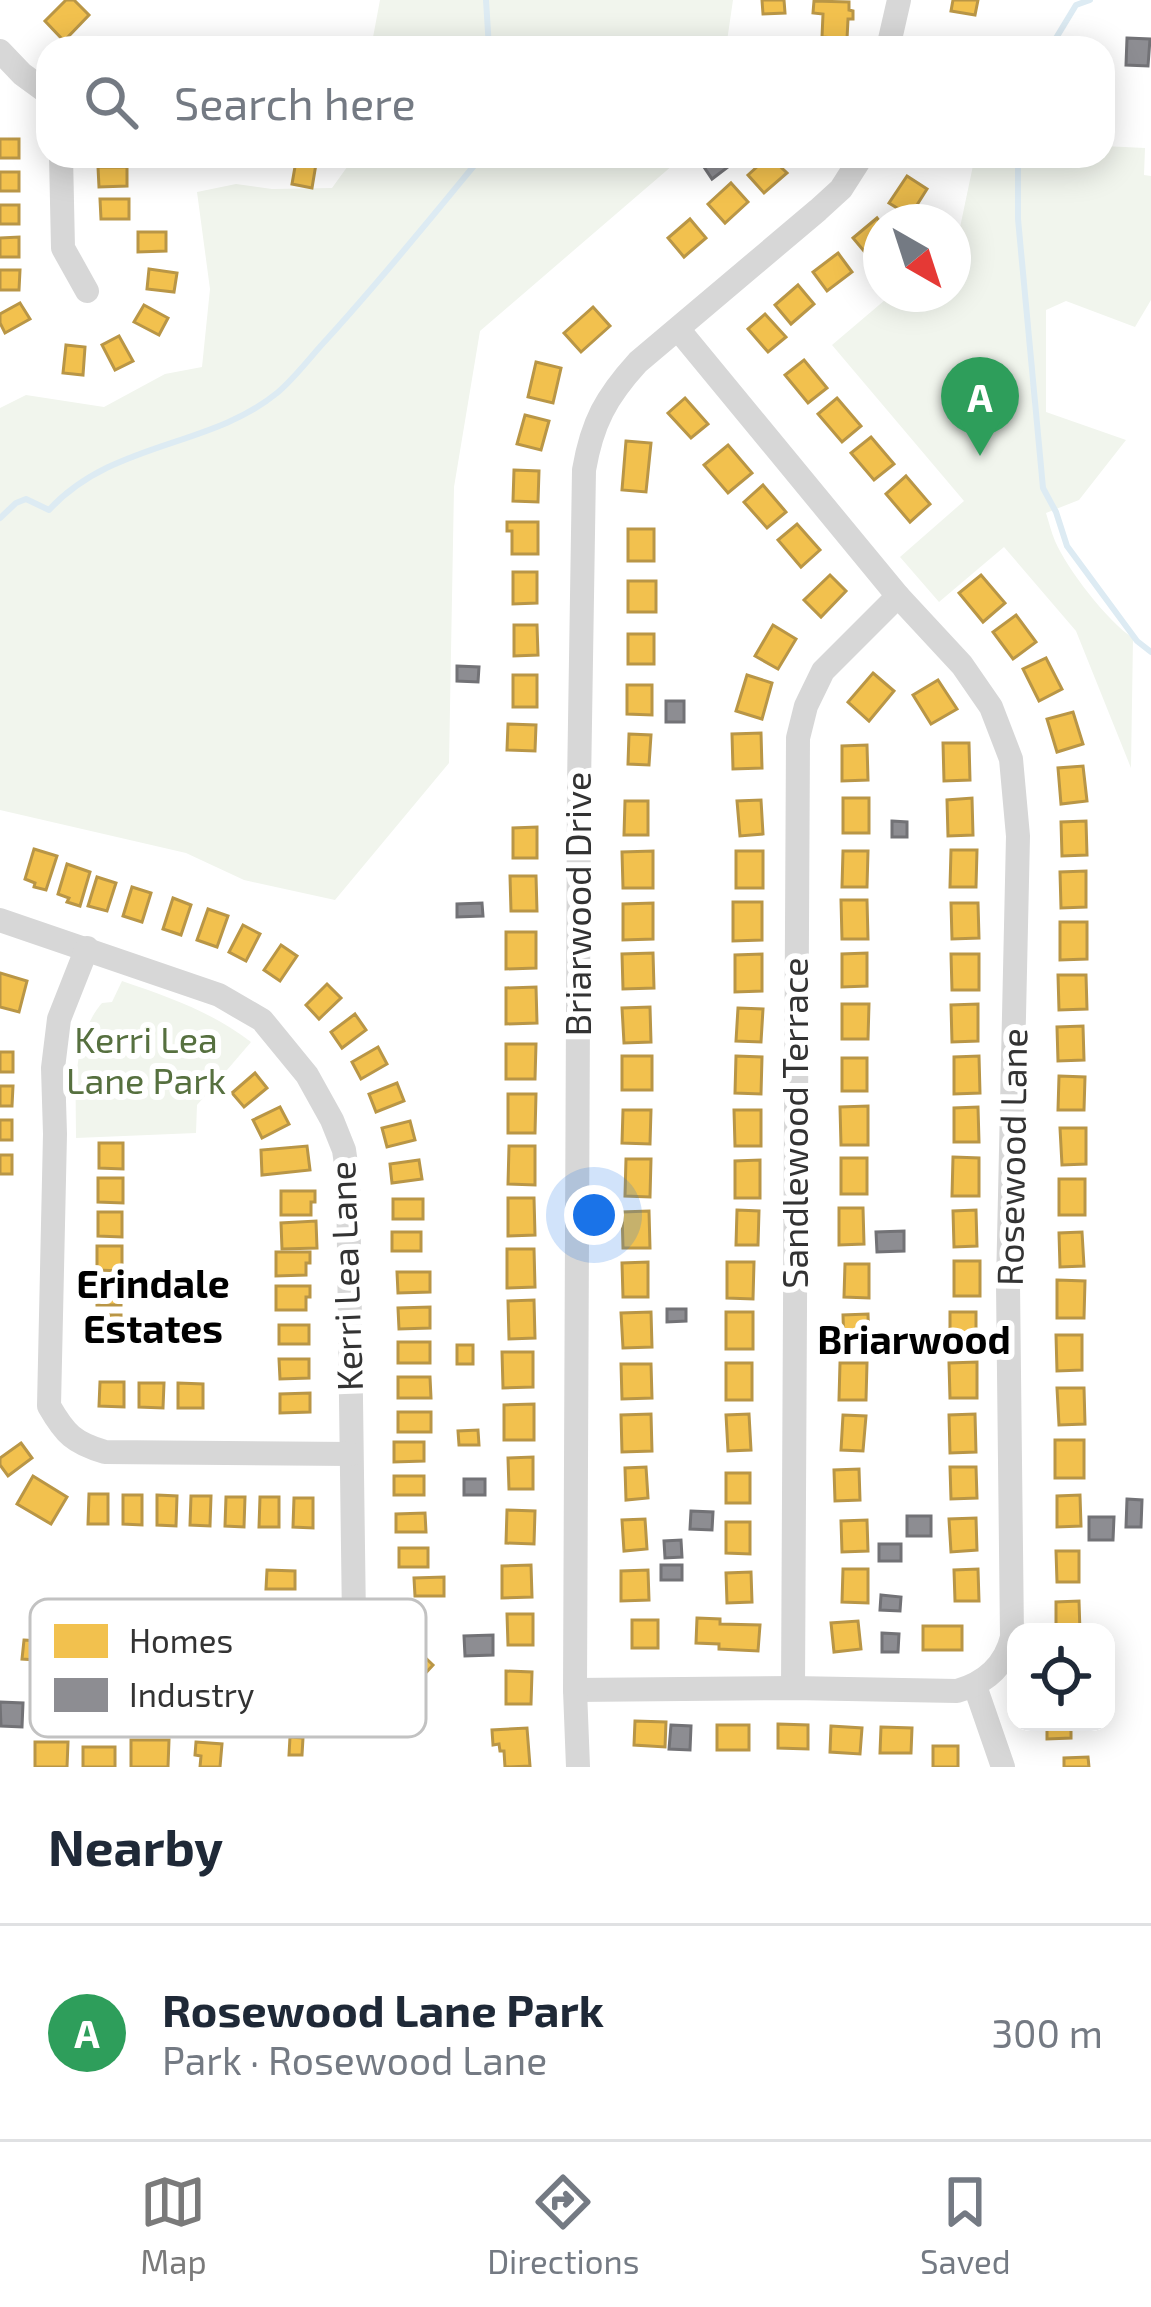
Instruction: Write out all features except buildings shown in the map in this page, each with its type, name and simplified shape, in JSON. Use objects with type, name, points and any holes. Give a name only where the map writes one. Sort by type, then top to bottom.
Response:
[{"type":"street","points":[[891,36],[899,0]]},
{"type":"street","points":[[0,51],[36,84]]},
{"type":"street","points":[[61,168],[63,248],[87,291]]},
{"type":"street","name":"Briarwood Drive","points":[[578,1767],[574,1690],[582,489],[587,449],[602,407],[638,362],[818,210],[841,189],[854,168]]},
{"type":"street","name":"Rosewood Lane","points":[[678,329],[898,596],[962,665],[991,707],[1010,759],[1018,818],[1009,1286],[1012,1636],[1003,1660],[976,1686]]},
{"type":"street","name":"Sandlewood Terrace","points":[[793,1688],[798,738],[806,706],[823,671],[898,596]]},
{"type":"street","name":"Kerri Lea Lane","points":[[0,920],[219,994],[262,1020],[307,1075],[332,1120],[348,1178],[354,1599]]},
{"type":"street","points":[[87,948],[59,1019],[53,1068],[49,1406],[63,1430],[83,1446],[105,1452],[351,1454]]},
{"type":"street","points":[[574,1690],[957,1690],[976,1686],[1003,1767]]},
{"type":"green space","points":[[380,0],[733,0],[728,36],[373,36]]},
{"type":"green space","points":[[1115,147],[1145,148],[1144,175],[1151,176],[1151,300],[1135,327],[1066,301],[1046,310],[1046,412],[1126,440],[1079,500],[1046,513],[1055,541],[1078,580],[1133,638],[1131,768],[1076,631],[1004,547],[939,602],[900,557],[964,501],[832,345],[871,312],[971,312],[971,204],[965,204],[972,168],[1115,168]]},
{"type":"green space","points":[[346,168],[670,168],[480,331],[454,487],[449,763],[335,900],[244,880],[186,853],[0,810],[0,408],[26,395],[104,407],[165,374],[202,367],[210,289],[197,192],[236,184],[332,188]]},
{"type":"green space","name":"Kerri Lea Lane Park","points":[[122,981],[205,1014],[251,1042],[197,1105],[196,1133],[76,1138],[80,1050],[92,1018],[102,1003],[112,1002]]},
{"type":"waterway","points":[[486,0],[488,36]]},
{"type":"waterway","points":[[1057,36],[1076,5],[1090,0]]},
{"type":"waterway","points":[[0,518],[26,499],[49,510],[102,470],[222,425],[277,393],[472,168]]},
{"type":"waterway","points":[[1018,168],[1018,219],[1043,488],[1067,546],[1137,641],[1151,652]]},
{"type":"place","name":"Rosewood Lane Park","points":[[980,456]]},
{"type":"district","name":"Erindale Estates","points":[[153,1306]]},
{"type":"district","name":"Briarwood","points":[[914,1340]]}]
